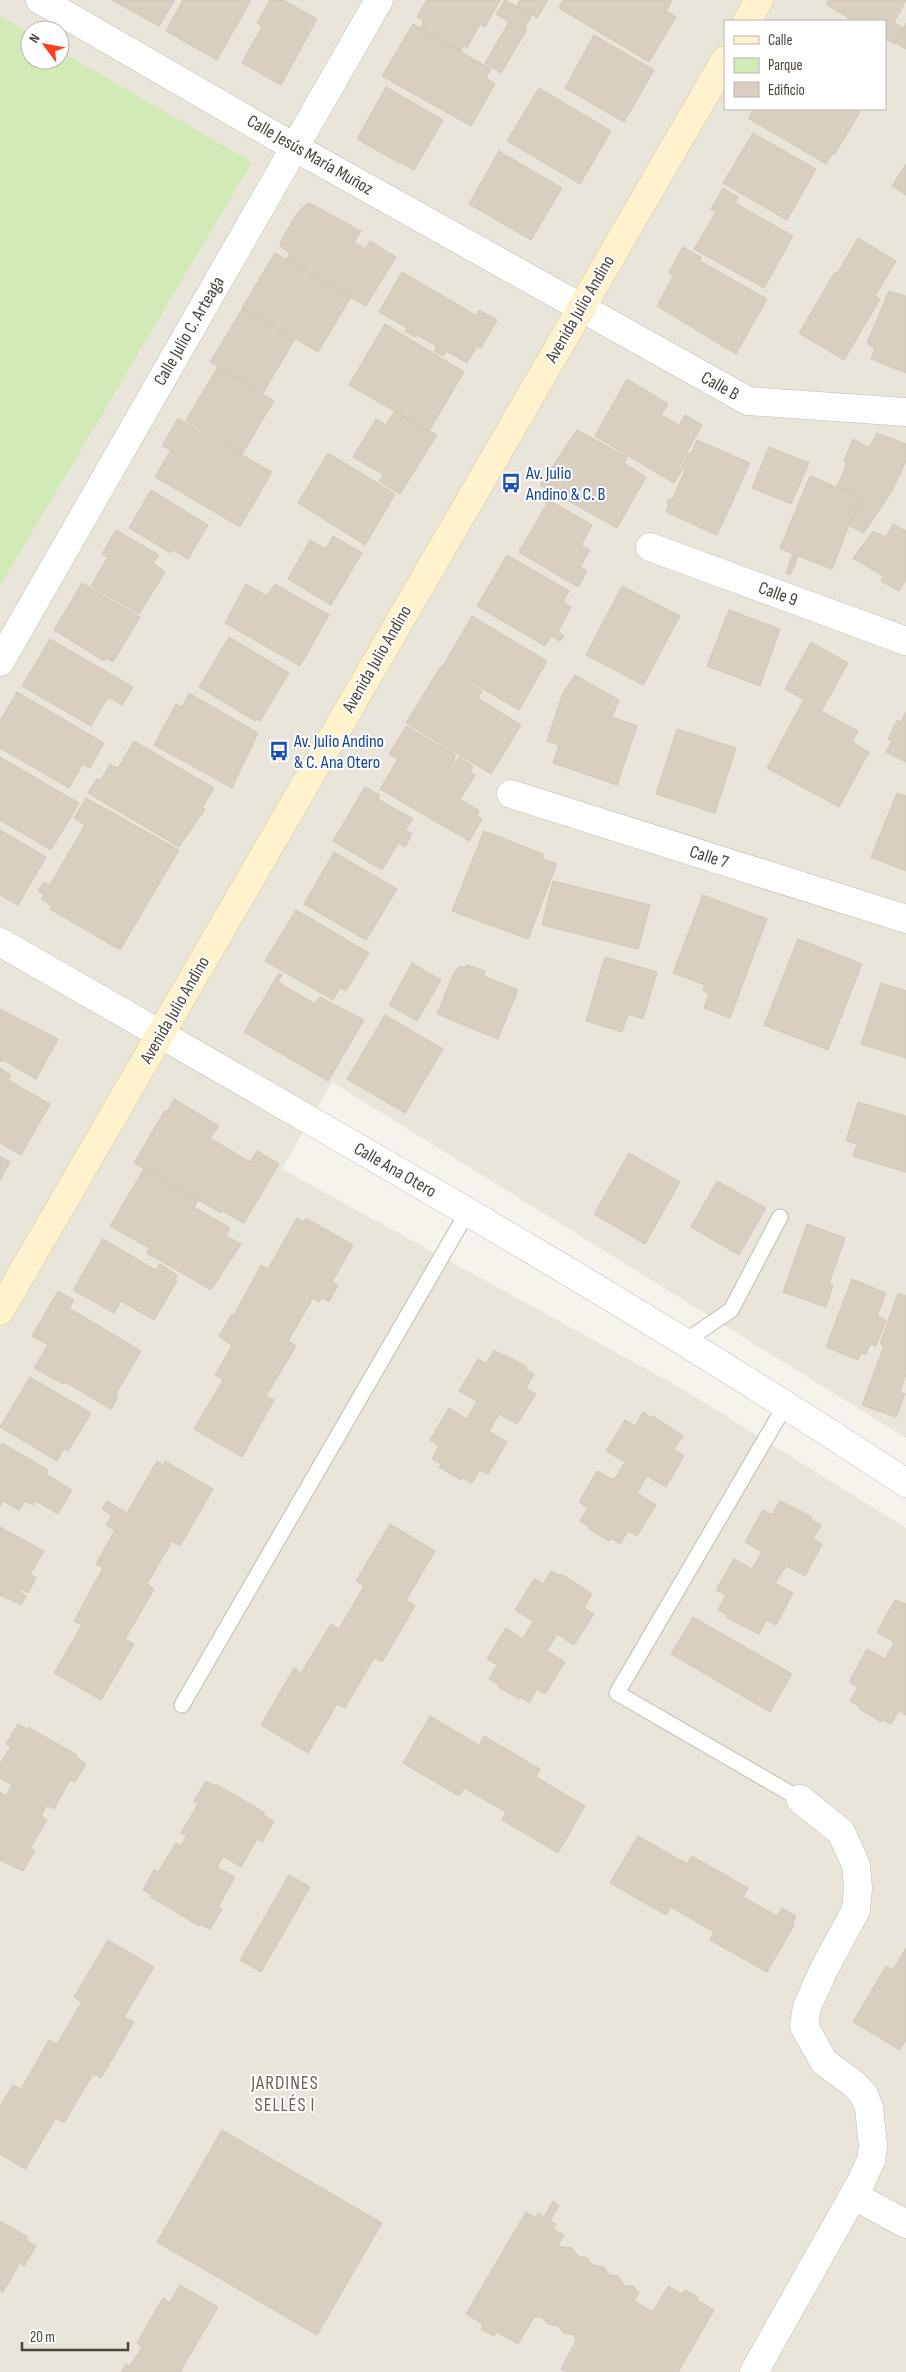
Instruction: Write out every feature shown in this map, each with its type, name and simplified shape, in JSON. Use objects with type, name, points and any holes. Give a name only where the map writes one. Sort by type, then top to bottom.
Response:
[{"type":"street","name":"Calle Jesús María Muñoz","points":[[40,0],[294,147],[581,307]]},
{"type":"street","name":"Calle Julio C. Arteaga","points":[[0,662],[379,0]]},
{"type":"street","points":[[748,20],[760,0]]},
{"type":"street","name":"Avenida Julio Andino","points":[[0,1311],[724,62]]},
{"type":"street","name":"Calle B","points":[[581,307],[748,401],[906,412]]},
{"type":"street","name":"Calle 9","points":[[650,547],[906,641]]},
{"type":"street","name":"Calle 7","points":[[511,794],[906,920]]},
{"type":"street","name":"Calle Ana Otero","points":[[0,942],[468,1211],[786,1404],[906,1483]]},
{"type":"street","points":[[754,2372],[854,2196],[871,2160],[873,2146],[869,2108],[864,2095],[854,2084],[824,2062],[804,2026],[807,2007],[825,1967],[856,1910],[858,1888],[856,1865],[841,1832],[800,1799]]},
{"type":"street","points":[[854,2196],[906,2224]]},
{"type":"lane","points":[[182,1705],[468,1211]]},
{"type":"lane","points":[[684,1342],[731,1310],[780,1218]]},
{"type":"lane","points":[[786,1404],[618,1693],[800,1799]]},
{"type":"shaded area","points":[[0,0],[906,0],[906,1438],[332,1082],[282,1169],[679,1387],[906,1528],[906,2372],[0,2372]]},
{"type":"green space","points":[[0,16],[20,27],[20,70],[70,70],[70,57],[252,162],[0,586]]},
{"type":"building","points":[[112,0],[175,0],[159,26]]},
{"type":"building","points":[[183,0],[251,0],[217,60],[166,31]]},
{"type":"building","points":[[270,0],[283,0],[317,19],[281,85],[242,63],[262,26],[257,23]]},
{"type":"building","points":[[427,0],[500,0],[485,27],[480,24],[467,48],[464,45],[461,51],[420,28],[424,21],[417,17]]},
{"type":"building","points":[[505,0],[532,15],[525,27],[527,29],[501,73],[485,63],[509,22],[496,14]]},
{"type":"building","points":[[520,0],[548,0],[537,18],[517,6]]},
{"type":"building","points":[[563,0],[672,0],[666,11],[676,17],[649,62],[559,8]]},
{"type":"building","points":[[829,0],[906,0],[894,23],[903,28],[895,44],[886,40],[886,20],[851,20],[826,4]]},
{"type":"building","points":[[906,23],[906,49],[896,43]]},
{"type":"building","points":[[413,24],[491,69],[486,78],[495,84],[471,126],[382,76]]},
{"type":"building","points":[[594,35],[654,70],[624,122],[565,88]]},
{"type":"building","points":[[386,87],[443,120],[414,170],[357,139]]},
{"type":"building","points":[[539,88],[611,131],[580,184],[507,141]]},
{"type":"building","points":[[753,110],[856,110],[860,112],[834,155],[832,154],[826,164],[748,118]]},
{"type":"building","points":[[753,133],[816,169],[787,220],[723,183]]},
{"type":"building","points":[[499,151],[562,188],[531,240],[469,204]]},
{"type":"building","points":[[906,164],[906,195],[892,186]]},
{"type":"building","points":[[723,188],[738,197],[735,203],[793,236],[764,288],[694,249],[716,212],[711,209]]},
{"type":"building","points":[[308,203],[361,231],[354,242],[366,249],[370,241],[396,257],[366,306],[286,260],[290,253],[281,247],[280,243],[297,213]]},
{"type":"building","points":[[858,238],[896,261],[875,296],[880,299],[844,360],[799,333],[835,272],[837,274]]},
{"type":"building","points":[[683,247],[701,257],[700,261],[767,299],[736,354],[657,306],[673,277],[669,272]]},
{"type":"building","points":[[275,253],[351,297],[318,352],[242,308]]},
{"type":"building","points":[[402,272],[477,316],[479,310],[497,320],[481,348],[477,346],[467,363],[446,351],[443,356],[434,351],[437,346],[417,335],[415,337],[405,331],[407,328],[379,312]]},
{"type":"building","points":[[889,291],[906,296],[906,373],[871,359],[875,349],[867,343]]},
{"type":"building","points":[[243,308],[295,339],[263,393],[210,362]]},
{"type":"building","points":[[385,324],[464,372],[429,431],[349,385]]},
{"type":"building","points":[[218,367],[274,401],[242,454],[186,420]]},
{"type":"building","points":[[627,379],[668,404],[661,415],[679,425],[685,415],[702,425],[678,468],[682,470],[674,483],[595,436]]},
{"type":"building","points":[[394,412],[437,435],[400,494],[379,481],[384,475],[353,457],[376,419],[386,425]]},
{"type":"building","points":[[178,418],[272,472],[240,527],[155,477],[171,450],[162,446]]},
{"type":"building","points":[[577,430],[627,457],[624,463],[646,477],[617,528],[540,485]]},
{"type":"building","points":[[877,433],[906,444],[906,461],[892,491],[864,533],[850,526],[860,497],[837,487],[847,463],[844,461],[853,439],[869,448]]},
{"type":"building","points":[[697,440],[750,463],[717,535],[666,512],[669,499],[672,500],[685,470],[681,468],[688,453],[691,454]]},
{"type":"building","points":[[769,447],[809,463],[791,504],[752,488]]},
{"type":"building","points":[[328,453],[395,494],[365,545],[298,503]]},
{"type":"building","points":[[810,476],[860,497],[832,569],[798,556],[791,574],[786,573],[793,554],[780,548]]},
{"type":"building","points":[[151,490],[208,525],[188,559],[172,549],[171,553],[129,528]]},
{"type":"building","points":[[549,500],[592,525],[581,545],[590,550],[580,567],[587,571],[578,587],[519,552]]},
{"type":"building","points":[[893,524],[906,531],[906,580],[899,591],[881,581],[883,576],[853,558],[873,531],[886,537]]},
{"type":"building","points":[[116,530],[159,555],[153,563],[165,572],[139,614],[91,586],[108,557],[102,554]]},
{"type":"building","points":[[333,536],[362,553],[331,605],[288,579],[310,540],[326,549]]},
{"type":"building","points":[[507,555],[569,591],[563,602],[571,607],[558,631],[564,636],[560,641],[551,636],[545,646],[477,606]]},
{"type":"building","points":[[82,583],[140,617],[113,662],[106,658],[104,661],[54,630]]},
{"type":"building","points":[[246,584],[267,596],[275,584],[329,615],[300,666],[225,623]]},
{"type":"building","points":[[622,586],[680,616],[643,685],[586,655]]},
{"type":"building","points":[[729,610],[780,629],[760,686],[707,666]]},
{"type":"building","points":[[472,616],[547,661],[519,710],[443,666]]},
{"type":"building","points":[[229,637],[289,673],[260,721],[256,719],[255,721],[199,687]]},
{"type":"building","points":[[50,639],[133,687],[122,705],[108,697],[91,726],[22,686]]},
{"type":"building","points":[[811,642],[848,663],[822,710],[785,689]]},
{"type":"building","points":[[441,666],[482,691],[478,698],[521,725],[491,774],[406,723]]},
{"type":"building","points":[[575,675],[619,700],[612,717],[637,726],[617,785],[553,763],[559,745],[547,741],[563,693]]},
{"type":"building","points":[[17,692],[104,743],[90,768],[83,764],[69,788],[0,748],[0,721]]},
{"type":"building","points":[[189,693],[258,733],[232,788],[154,745],[176,704],[182,707]]},
{"type":"building","points":[[803,701],[858,731],[852,742],[869,752],[839,807],[767,768]]},
{"type":"building","points":[[906,712],[906,762],[886,752],[892,741],[888,739],[897,720],[901,722]]},
{"type":"building","points":[[406,726],[456,755],[453,761],[456,762],[459,757],[473,766],[470,772],[475,775],[460,799],[479,811],[477,816],[482,819],[469,841],[380,789],[398,759],[389,754]]},
{"type":"building","points":[[677,729],[736,748],[715,813],[656,794]]},
{"type":"building","points":[[134,741],[214,788],[202,808],[205,809],[179,847],[88,793],[97,779],[101,780],[110,764],[118,768]]},
{"type":"building","points":[[0,757],[79,803],[51,850],[0,820]]},
{"type":"building","points":[[365,787],[380,795],[378,799],[413,819],[405,830],[412,834],[405,847],[398,843],[382,870],[333,841]]},
{"type":"building","points":[[897,793],[906,796],[906,871],[871,857]]},
{"type":"building","points":[[86,798],[179,850],[120,950],[50,909],[52,906],[41,899],[44,895],[38,891],[44,882],[50,885],[85,825],[74,818]]},
{"type":"building","points":[[0,830],[46,857],[18,905],[0,895]]},
{"type":"building","points":[[484,831],[543,854],[542,858],[557,864],[528,939],[452,911]]},
{"type":"building","points":[[334,852],[397,889],[366,940],[304,904]]},
{"type":"building","points":[[553,881],[650,905],[638,949],[542,925]]},
{"type":"building","points":[[703,895],[767,919],[730,1018],[704,1008],[709,994],[703,991],[705,985],[673,973]]},
{"type":"building","points":[[296,910],[369,953],[346,991],[340,988],[333,1000],[265,961]]},
{"type":"building","points":[[798,939],[862,964],[828,1050],[764,1025]]},
{"type":"building","points":[[605,957],[657,972],[643,1019],[628,1014],[622,1032],[586,1021]]},
{"type":"building","points":[[412,963],[441,980],[417,1021],[389,1005]]},
{"type":"building","points":[[467,965],[485,971],[484,976],[518,990],[498,1039],[437,1014],[454,973],[460,966],[466,968]]},
{"type":"building","points":[[279,973],[282,975],[278,982],[315,1004],[320,997],[364,1020],[328,1081],[244,1032]]},
{"type":"building","points":[[881,983],[906,991],[906,1058],[861,1044]]},
{"type":"building","points":[[0,1009],[58,1039],[36,1079],[5,1061],[0,1061]]},
{"type":"building","points":[[385,1015],[443,1049],[405,1113],[347,1079]]},
{"type":"building","points":[[0,1068],[11,1075],[8,1080],[50,1104],[21,1155],[0,1143]]},
{"type":"building","points":[[174,1099],[219,1126],[210,1138],[250,1162],[257,1151],[279,1164],[244,1223],[222,1211],[221,1213],[134,1163],[165,1110],[167,1112]]},
{"type":"building","points":[[858,1102],[906,1116],[906,1172],[853,1156],[857,1144],[846,1141]]},
{"type":"building","points":[[629,1153],[680,1182],[645,1244],[594,1214]]},
{"type":"building","points":[[0,1156],[10,1162],[0,1180]]},
{"type":"building","points":[[144,1169],[198,1200],[194,1207],[230,1228],[226,1236],[241,1244],[211,1290],[147,1253],[149,1248],[110,1226]]},
{"type":"building","points":[[717,1181],[766,1208],[739,1255],[691,1227]]},
{"type":"building","points":[[297,1218],[304,1222],[306,1218],[353,1245],[332,1282],[338,1285],[329,1302],[322,1298],[319,1302],[313,1298],[288,1341],[296,1346],[266,1396],[274,1400],[242,1457],[194,1429],[223,1380],[215,1375],[232,1346],[219,1336],[232,1314],[234,1315],[261,1265],[268,1269]]},
{"type":"building","points":[[807,1224],[845,1238],[829,1284],[833,1285],[826,1307],[783,1292]]},
{"type":"building","points":[[103,1239],[156,1270],[160,1264],[177,1275],[175,1279],[177,1281],[154,1320],[121,1301],[114,1313],[73,1290]]},
{"type":"building","points":[[852,1279],[886,1293],[877,1316],[886,1320],[876,1346],[870,1344],[866,1354],[861,1353],[858,1360],[826,1347]]},
{"type":"building","points":[[58,1291],[74,1300],[69,1308],[141,1351],[118,1390],[116,1395],[118,1397],[111,1409],[65,1382],[63,1384],[34,1368],[48,1345],[32,1336]]},
{"type":"building","points":[[898,1293],[906,1296],[906,1374],[900,1392],[905,1394],[896,1417],[862,1405],[884,1346],[880,1344]]},
{"type":"building","points":[[494,1350],[527,1367],[525,1369],[534,1374],[526,1388],[536,1394],[517,1424],[499,1414],[489,1431],[507,1442],[488,1474],[480,1470],[472,1483],[462,1478],[461,1480],[439,1467],[441,1464],[432,1459],[439,1446],[430,1440],[449,1408],[467,1419],[477,1401],[459,1391],[478,1359],[486,1364]]},
{"type":"building","points":[[30,1377],[91,1413],[68,1451],[64,1448],[57,1461],[0,1427]]},
{"type":"building","points":[[643,1412],[652,1418],[653,1416],[683,1436],[674,1449],[684,1456],[666,1487],[647,1476],[637,1493],[656,1505],[637,1536],[628,1531],[620,1544],[611,1538],[609,1541],[580,1521],[588,1508],[579,1502],[597,1471],[614,1480],[625,1462],[606,1451],[625,1420],[635,1426]]},
{"type":"building","points":[[2,1443],[48,1470],[46,1474],[72,1490],[58,1514],[36,1501],[33,1505],[25,1501],[19,1510],[3,1501],[0,1506],[0,1446]]},
{"type":"building","points":[[157,1461],[163,1465],[165,1461],[213,1489],[180,1546],[172,1541],[147,1584],[154,1589],[125,1639],[134,1644],[101,1700],[54,1673],[82,1625],[74,1621],[103,1568],[96,1564],[115,1530],[106,1525],[112,1515],[102,1509],[107,1501],[127,1513]]},
{"type":"building","points":[[780,1501],[812,1517],[811,1520],[821,1525],[813,1539],[822,1544],[805,1576],[786,1566],[775,1583],[793,1593],[776,1625],[766,1620],[759,1634],[727,1618],[728,1615],[718,1610],[726,1595],[716,1590],[734,1559],[752,1569],[762,1552],[745,1542],[763,1510],[772,1515]]},
{"type":"building","points":[[390,1524],[435,1551],[406,1600],[415,1606],[382,1662],[374,1658],[345,1708],[337,1704],[308,1753],[261,1725],[294,1668],[301,1673],[331,1624],[339,1629],[364,1586],[356,1581]]},
{"type":"building","points":[[0,1527],[44,1551],[30,1574],[36,1578],[28,1593],[21,1589],[20,1592],[26,1596],[21,1605],[0,1595]]},
{"type":"building","points":[[551,1571],[561,1576],[562,1574],[592,1594],[584,1608],[594,1614],[574,1645],[557,1634],[547,1651],[565,1662],[545,1694],[537,1689],[529,1703],[498,1687],[499,1685],[489,1679],[497,1665],[487,1659],[506,1628],[523,1639],[533,1621],[515,1610],[534,1579],[543,1584]]},
{"type":"building","points":[[895,1600],[906,1604],[906,1715],[899,1711],[891,1724],[883,1720],[881,1722],[850,1701],[858,1687],[849,1682],[867,1649],[885,1659],[894,1642],[877,1632]]},
{"type":"building","points":[[693,1617],[792,1674],[770,1712],[671,1654]]},
{"type":"building","points":[[430,1716],[479,1745],[484,1736],[540,1769],[536,1777],[585,1806],[558,1853],[502,1820],[506,1812],[464,1788],[459,1796],[403,1763]]},
{"type":"building","points":[[18,1724],[27,1729],[28,1727],[77,1755],[76,1757],[86,1764],[75,1782],[70,1780],[54,1809],[47,1805],[41,1816],[47,1820],[30,1849],[35,1851],[23,1871],[0,1860],[0,1792],[6,1796],[12,1785],[0,1778],[0,1764],[11,1746],[6,1744]]},
{"type":"building","points":[[206,1781],[215,1786],[216,1784],[265,1813],[263,1815],[274,1821],[262,1842],[257,1839],[241,1867],[223,1856],[217,1867],[235,1877],[218,1907],[222,1909],[210,1929],[200,1924],[199,1926],[151,1897],[152,1895],[143,1890],[154,1870],[158,1872],[176,1843],[181,1846],[187,1836],[181,1833],[198,1804],[194,1801]]},
{"type":"building","points":[[638,1836],[687,1864],[692,1856],[748,1888],[743,1897],[777,1916],[782,1908],[796,1916],[792,1925],[794,1925],[767,1972],[710,1940],[714,1932],[671,1907],[666,1915],[610,1883]]},
{"type":"building","points":[[289,1875],[310,1887],[261,1972],[240,1960]]},
{"type":"building","points":[[108,1940],[154,1967],[124,2017],[134,2022],[101,2078],[93,2074],[64,2123],[56,2118],[25,2169],[0,2154],[0,2106],[13,2085],[21,2089],[49,2040],[57,2044],[82,2002],[74,1997]]},
{"type":"building","points":[[906,1948],[906,2040],[900,2050],[853,2022],[886,1966],[893,1970]]},
{"type":"building","points":[[222,2130],[382,2223],[317,2335],[157,2242]]},
{"type":"building","points":[[553,2201],[559,2205],[550,2221],[556,2224],[553,2229],[564,2235],[558,2246],[572,2248],[578,2256],[587,2258],[593,2265],[604,2267],[609,2275],[618,2276],[625,2286],[633,2286],[639,2293],[634,2301],[653,2312],[668,2286],[682,2294],[685,2290],[698,2297],[697,2300],[714,2310],[678,2372],[567,2372],[561,2369],[576,2341],[574,2335],[564,2333],[558,2326],[548,2324],[542,2317],[534,2317],[518,2344],[497,2332],[494,2336],[481,2329],[483,2324],[466,2314],[526,2212],[536,2218],[538,2213],[544,2217]]},
{"type":"building","points":[[0,2221],[28,2237],[26,2240],[36,2246],[24,2266],[20,2263],[3,2292],[0,2290]]},
{"type":"building","points":[[180,2285],[218,2307],[180,2372],[121,2372],[126,2364],[130,2366],[142,2347],[137,2343],[163,2298],[170,2302]]},
{"type":"place","name":"Av. Julio Andino & C. B","points":[[511,483]]},
{"type":"place","name":"Av. Julio Andino & C. Ana Otero","points":[[279,751]]},
{"type":"district","name":"JARDINES SELLÉS I","points":[[285,2094]]}]
